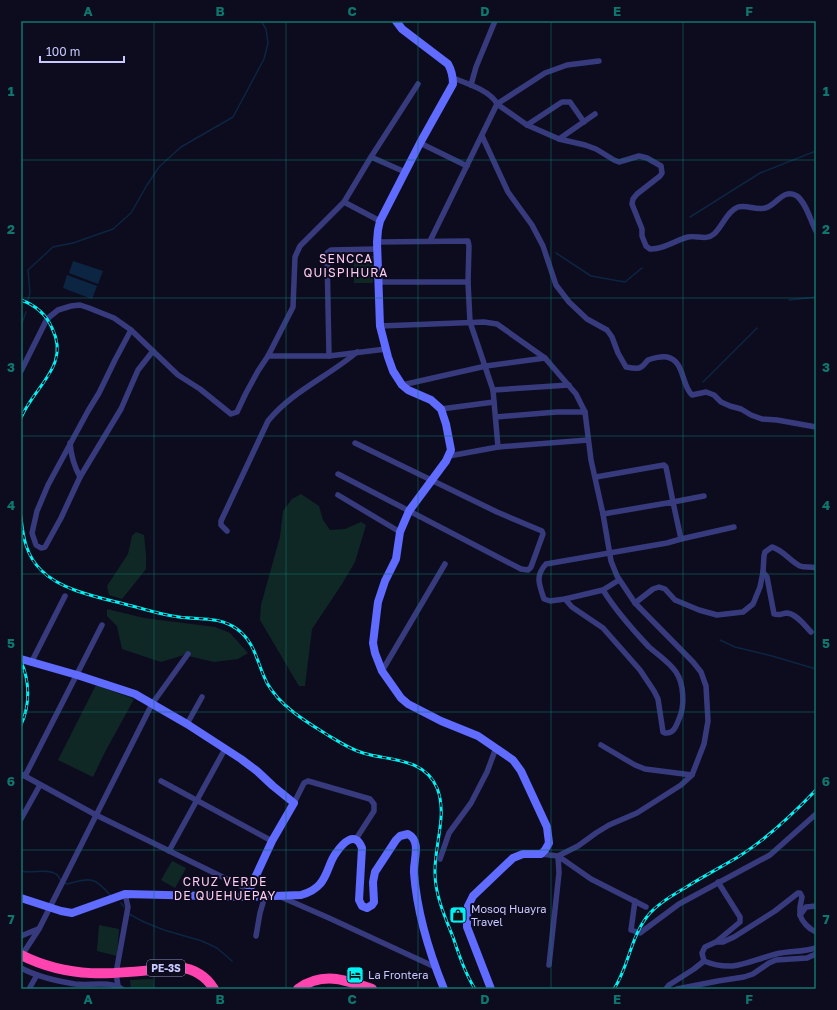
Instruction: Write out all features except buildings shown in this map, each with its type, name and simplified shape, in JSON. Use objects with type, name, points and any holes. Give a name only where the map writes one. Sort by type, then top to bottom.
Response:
[{"type":"highway","name":"PE-3S","points":[[21,955],[42,965],[59,969],[98,974],[179,967],[187,968],[202,975],[214,989]]},
{"type":"highway","points":[[298,989],[316,980],[334,978],[346,980],[372,989]]},
{"type":"main road","points":[[396,21],[402,29],[448,64],[452,71],[453,84],[420,143],[380,221],[377,245],[380,326],[393,370],[402,385],[408,390],[430,400],[441,409],[446,424],[451,450],[449,456],[409,512],[400,532],[396,559],[385,581],[378,602],[373,643],[382,671],[408,704],[441,721],[478,736],[513,760],[521,771],[547,827],[549,843],[545,850],[541,854],[523,854],[513,858],[473,896],[468,906],[466,917],[467,927],[490,989]]},
{"type":"main road","points":[[21,659],[77,675],[134,694],[187,724],[225,749],[257,771],[294,803],[272,840],[247,893]]},
{"type":"main road","points":[[21,898],[66,913],[72,913],[125,894],[247,893],[265,896],[301,895],[310,892],[320,884],[335,854],[347,840],[356,839],[360,842],[362,848],[359,900],[362,906],[367,908],[374,902],[373,882],[375,872],[396,840],[400,836],[408,834],[415,839],[416,849],[413,866],[419,914],[435,967],[444,989]]},
{"type":"street","points":[[471,85],[476,67],[495,21]]},
{"type":"street","points":[[430,241],[497,104],[545,73],[567,65],[599,62]]},
{"type":"street","points":[[453,78],[471,85],[489,95],[497,104],[527,125],[559,139],[586,145],[619,162],[640,156],[647,158],[661,166],[662,173],[660,176],[643,188],[633,199],[632,204],[642,229],[642,236],[646,246],[650,249],[659,248],[691,237],[710,237],[718,230],[724,220],[737,207],[746,206],[753,209],[765,208],[788,194],[797,196],[803,204],[815,228]]},
{"type":"street","points":[[21,371],[47,319],[58,310],[80,305],[114,318],[131,330],[178,375],[200,389],[231,414],[237,412],[293,307],[295,257],[300,246],[344,202],[418,84]]},
{"type":"street","points":[[527,125],[562,102],[566,101],[570,102],[584,122]]},
{"type":"street","points":[[559,139],[596,114]]},
{"type":"street","points":[[482,136],[508,192],[532,225],[543,246],[556,285],[569,302],[587,319],[607,330],[612,337],[618,353],[626,367],[634,369],[641,368],[649,360],[667,357],[674,361],[681,371],[688,391],[692,395],[706,392],[714,395],[721,402],[762,419],[778,420],[816,427]]},
{"type":"street","points":[[420,143],[466,166]]},
{"type":"street","points":[[371,157],[405,172]]},
{"type":"street","points":[[344,202],[380,221]]},
{"type":"street","points":[[329,356],[327,253],[331,250],[377,245],[430,241],[468,241],[470,322],[493,390],[498,447]]},
{"type":"street","points":[[378,282],[468,282]]},
{"type":"street","points":[[380,326],[470,322],[497,324],[546,358],[576,394],[585,412],[591,460],[596,477],[609,552],[618,580],[635,603],[694,662],[704,678],[706,686],[708,728],[701,755],[692,775],[681,785],[638,813],[609,825],[578,846],[558,856]]},
{"type":"street","points":[[131,330],[99,393],[48,485],[37,510],[32,533],[36,545],[41,548],[45,547],[49,542],[80,477],[122,409],[138,370],[153,351]]},
{"type":"street","points":[[268,356],[329,356],[386,349]]},
{"type":"street","points":[[227,531],[221,525],[221,521],[268,421],[277,409],[340,366],[357,352]]},
{"type":"street","points":[[402,385],[486,366],[546,358]]},
{"type":"street","points":[[493,390],[569,385]]},
{"type":"street","points":[[441,409],[494,402]]},
{"type":"street","points":[[496,417],[558,412],[585,412]]},
{"type":"street","points":[[449,456],[498,447],[588,440]]},
{"type":"street","points":[[70,443],[74,466],[80,477]]},
{"type":"street","points":[[338,474],[521,569],[528,570],[530,567],[543,534],[542,532],[355,443]]},
{"type":"street","points":[[596,477],[665,466],[681,539]]},
{"type":"street","points":[[338,495],[400,532]]},
{"type":"street","points":[[603,514],[704,496]]},
{"type":"street","points":[[618,580],[603,590],[550,601],[544,598],[539,585],[539,574],[546,564],[667,543],[734,527]]},
{"type":"street","points":[[635,603],[653,589],[659,587],[665,589],[675,600],[699,610],[716,615],[743,612],[753,604],[760,588],[765,552],[772,547],[777,548],[792,562],[802,567],[816,568]]},
{"type":"street","points":[[382,671],[445,564]]},
{"type":"street","points":[[763,572],[767,577],[774,614],[788,613],[794,615],[810,632]]},
{"type":"street","points":[[565,599],[572,607],[603,628],[640,670],[658,699],[663,732],[670,733],[674,729],[682,709],[681,686],[676,673],[633,630],[615,609],[603,590]]},
{"type":"street","points":[[31,663],[65,596]]},
{"type":"street","points":[[102,625],[23,775],[96,815],[170,851],[247,893]]},
{"type":"street","points":[[21,955],[39,928],[152,704],[188,654]]},
{"type":"street","points":[[187,724],[202,697]]},
{"type":"street","points":[[601,745],[635,765],[645,769],[692,775]]},
{"type":"street","points":[[440,859],[450,834],[471,803],[487,772],[496,748]]},
{"type":"street","points":[[170,851],[225,749]]},
{"type":"street","points":[[294,803],[304,783],[308,781],[370,799],[374,804],[374,811],[356,839]]},
{"type":"street","points":[[161,782],[272,840]]},
{"type":"street","points":[[21,818],[40,785]]},
{"type":"street","points":[[635,901],[631,930],[640,933],[679,904],[770,855],[816,815]]},
{"type":"street","points":[[541,854],[558,856],[591,879],[646,907]]},
{"type":"street","points":[[549,965],[559,873],[558,856]]},
{"type":"street","points":[[704,960],[702,956],[706,946],[716,942],[740,923],[740,919],[718,882]]},
{"type":"street","points":[[716,942],[723,942],[734,937],[775,911],[798,893],[802,897],[800,918],[807,926],[816,932]]},
{"type":"street","points":[[120,988],[116,973],[128,907],[125,894]]},
{"type":"street","points":[[256,936],[265,896]]},
{"type":"street","points":[[277,896],[329,918],[435,967]]},
{"type":"street","points":[[800,915],[806,907],[816,906]]},
{"type":"street","points":[[21,936],[39,928]]},
{"type":"street","points":[[704,960],[716,965],[737,965],[776,954],[816,948]]},
{"type":"street","points":[[677,989],[718,981],[744,978],[776,960],[807,958],[816,954]]},
{"type":"street","points":[[666,989],[704,960]]},
{"type":"street","points":[[21,968],[56,981],[77,984],[109,984],[120,988]]},
{"type":"street","points":[[29,989],[37,975]]},
{"type":"green space","points":[[354,256],[373,256],[373,283],[354,283]]},
{"type":"green space","points":[[301,494],[319,506],[323,520],[330,530],[345,529],[361,522],[366,525],[355,562],[312,629],[305,686],[299,686],[260,620],[261,605],[280,537],[283,511],[292,499]]},
{"type":"green space","points":[[136,532],[144,535],[146,569],[122,599],[109,595],[107,586],[128,554],[132,536]]},
{"type":"green space","points":[[107,609],[144,618],[215,627],[230,633],[248,653],[238,659],[214,662],[184,655],[161,662],[122,649],[117,626],[107,616]]},
{"type":"green space","points":[[96,685],[134,699],[93,777],[58,760]]},
{"type":"green space","points":[[172,861],[186,868],[175,888],[161,880]]},
{"type":"green space","points":[[99,925],[119,929],[117,956],[97,951]]},
{"type":"green space","points":[[153,979],[154,989],[131,989],[130,980]]},
{"type":"water","points":[[73,261],[103,271],[98,284],[69,273]]},
{"type":"water","points":[[67,275],[97,286],[92,299],[63,288]]},
{"type":"waterway","points":[[28,300],[30,293],[28,270],[53,247],[73,243],[113,229],[131,213],[159,167],[181,147],[233,117],[264,59],[268,43],[266,29],[261,21]]},
{"type":"waterway","points":[[690,217],[760,173],[816,151]]},
{"type":"waterway","points":[[556,253],[591,276],[625,282],[642,268]]},
{"type":"waterway","points":[[789,300],[816,297]]},
{"type":"waterway","points":[[21,326],[26,312]]},
{"type":"waterway","points":[[703,382],[757,328]]},
{"type":"waterway","points":[[720,640],[735,647],[816,669]]},
{"type":"waterway","points":[[21,871],[48,871],[56,874],[61,881]]},
{"type":"waterway","points":[[65,883],[67,884],[91,880],[100,884],[110,895]]},
{"type":"waterway","points":[[121,903],[124,907]]},
{"type":"waterway","points":[[129,914],[164,930],[202,941],[217,948],[232,961]]},
{"type":"railway","points":[[21,300],[35,307],[47,318],[57,341],[57,354],[54,365],[21,418]]},
{"type":"railway","points":[[21,517],[24,539],[29,553],[42,571],[50,578],[71,589],[106,600],[166,615],[216,620],[230,625],[237,629],[248,641],[267,683],[272,691],[286,706],[318,729],[344,745],[373,756],[394,759],[415,765],[431,778],[437,788],[441,809],[440,830],[435,862],[435,881],[441,906],[462,964],[475,989]]},
{"type":"railway","points":[[21,661],[26,677],[28,693],[26,710],[21,725]]},
{"type":"railway","points":[[614,989],[624,970],[638,931],[643,922],[654,909],[668,898],[749,850],[788,817],[816,790]]},
{"type":"place","name":"Mosoq Huayra Travel","points":[[458,915]]},
{"type":"place","name":"La Frontera","points":[[355,975]]},
{"type":"district","name":"SENCCA QUISPIHURA","points":[[346,266]]},
{"type":"district","name":"CRUZ VERDE DE QUEHUEPAY","points":[[225,889]]}]
